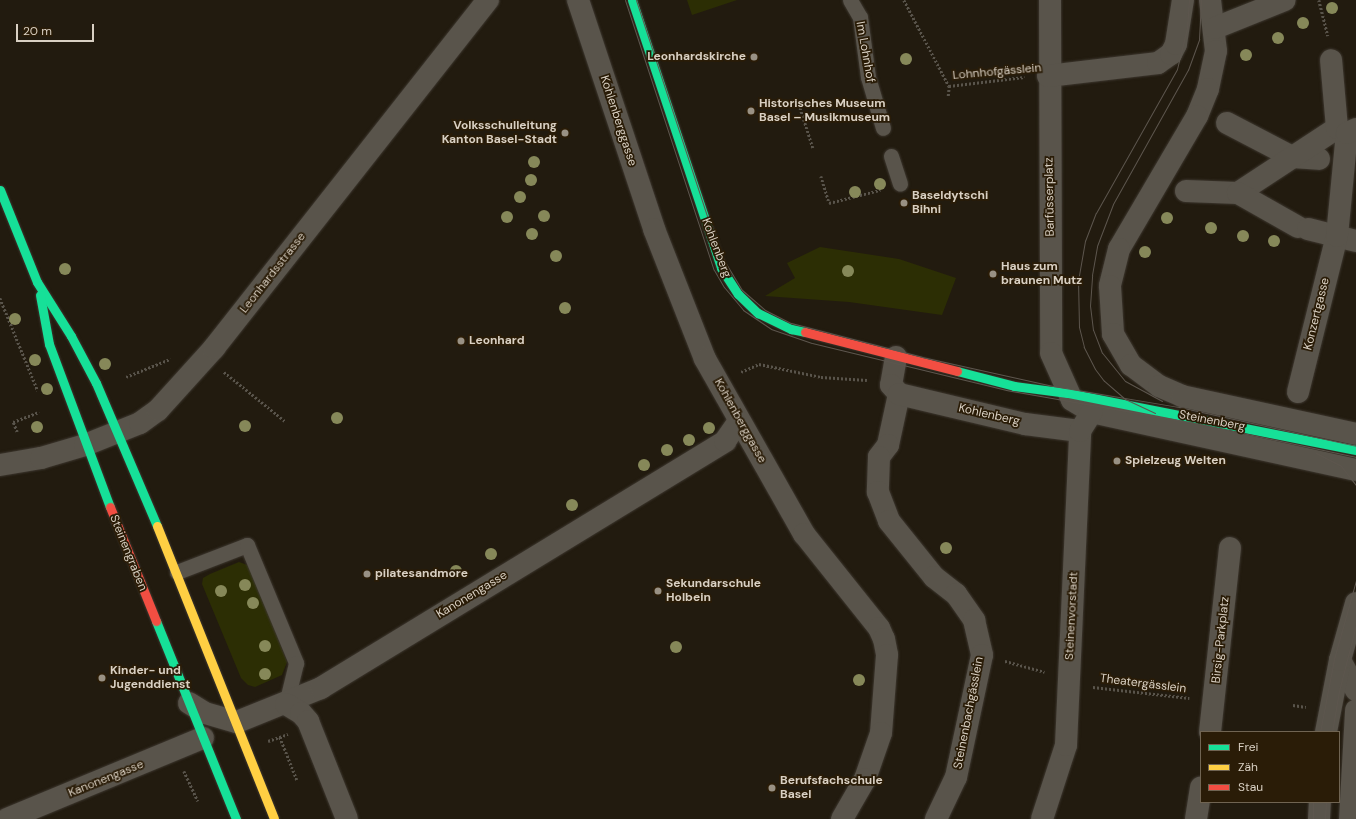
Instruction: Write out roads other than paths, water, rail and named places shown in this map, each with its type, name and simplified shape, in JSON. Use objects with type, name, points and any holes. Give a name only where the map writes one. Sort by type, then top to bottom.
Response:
[{"type":"main road","name":"Kohlenberg","points":[[632,0],[721,268],[729,283],[746,304],[773,322],[791,329],[896,357],[1014,386],[1059,386]]},
{"type":"main road","name":"Steinengraben","points":[[0,190],[37,282],[71,336],[118,432],[177,572],[274,819]]},
{"type":"main road","name":"Steinengraben","points":[[37,282],[49,344],[85,445],[236,819]]},
{"type":"main road","name":"Steinenberg","points":[[1059,386],[1356,450]]},
{"type":"street","name":"Leonhardsstrasse","points":[[0,465],[41,458],[85,445],[140,423],[158,410],[214,348],[488,0]]},
{"type":"street","name":"Kohlenberggasse","points":[[578,0],[654,229],[705,359],[804,534],[880,628],[884,639],[887,655],[881,733],[864,779],[842,819]]},
{"type":"street","name":"Barfüsserplatz","points":[[1050,0],[1048,76],[1051,353],[1059,386],[1076,404],[1092,412]]},
{"type":"street","points":[[1048,76],[1158,62],[1171,54],[1176,44],[1183,0]]},
{"type":"street","points":[[1210,0],[1215,28],[1285,0]]},
{"type":"street","name":"Steinenberg","points":[[1215,28],[1216,51],[1208,89],[1197,116],[1129,230],[1115,264],[1110,305],[1113,334],[1122,352],[1141,374],[1159,386],[1182,396],[1356,434]]},
{"type":"street","points":[[1238,193],[1337,128],[1330,50]]},
{"type":"street","points":[[1227,123],[1292,157],[1331,163]]},
{"type":"street","name":"Konzertgasse","points":[[1298,392],[1346,238],[1331,163],[1352,131]]},
{"type":"street","points":[[1186,191],[1238,193],[1303,228],[1346,238]]},
{"type":"street","name":"Steinenbachgässlein","points":[[896,357],[895,390],[888,445],[879,457],[878,492],[889,521],[934,577],[956,594],[974,620],[982,655],[956,777],[936,819]]},
{"type":"street","name":"Kohlenberg","points":[[895,390],[1025,424],[1080,431]]},
{"type":"street","name":"Steinenberg","points":[[1092,412],[1356,470]]},
{"type":"street","name":"Steinenvorstadt","points":[[1042,819],[1066,745],[1080,431],[1092,412]]},
{"type":"street","name":"Kanonengasse","points":[[237,722],[259,711],[286,704],[321,688],[725,440],[739,421]]},
{"type":"street","name":"Birsig-Parkplatz","points":[[1210,731],[1215,701],[1230,548]]},
{"type":"street","points":[[1326,731],[1340,660],[1356,604]]},
{"type":"street","points":[[1340,660],[1356,690]]},
{"type":"street","points":[[188,703],[205,713],[237,722]]},
{"type":"street","points":[[286,704],[301,713],[308,721],[347,819]]},
{"type":"street","points":[[1350,819],[1356,710]]},
{"type":"street","name":"Kanonengasse","points":[[7,819],[203,738]]},
{"type":"street","points":[[1196,819],[1200,793]]},
{"type":"street","points":[[1319,819],[1320,803]]},
{"type":"lane","name":"Im Lohnhof","points":[[850,0],[860,17],[868,77],[883,128]]},
{"type":"lane","points":[[891,156],[900,184]]},
{"type":"lane","points":[[177,572],[247,545],[296,663],[286,704]]},
{"type":"tram line","points":[[625,0],[714,270],[724,287],[743,310],[771,329],[812,343],[1006,390],[1190,422],[1356,457]]},
{"type":"tram line","points":[[636,0],[719,252],[742,290],[765,310],[791,323],[922,357],[1053,386],[1179,407],[1356,446]]},
{"type":"tram line","points":[[1155,413],[1125,399],[1104,381],[1095,369],[1084,347],[1079,327],[1078,281],[1085,241],[1096,213],[1177,69],[1187,28],[1189,0]]},
{"type":"tram line","points":[[1162,401],[1125,381],[1102,353],[1093,330],[1090,306],[1092,275],[1097,246],[1113,204],[1188,70],[1199,39],[1201,0]]},
{"type":"tram line","points":[[1316,453],[1341,466],[1356,485]]},
{"type":"tram line","points":[[1320,731],[1334,659],[1356,580]]},
{"type":"tram line","points":[[1332,731],[1339,691],[1356,625]]},
{"type":"tram line","points":[[1313,803],[1313,819]]},
{"type":"tram line","points":[[1325,819],[1326,803]]},
{"type":"place","name":"Leonhardskirche","points":[[754,57]]},
{"type":"place","name":"Historisches Museum Basel – Musikmuseum","points":[[751,111]]},
{"type":"place","name":"Volksschulleitung Kanton Basel-Stadt","points":[[565,133]]},
{"type":"place","name":"Baseldytschi Bihni","points":[[904,203]]},
{"type":"place","name":"Haus zum braunen Mutz","points":[[993,274]]},
{"type":"place","name":"Leonhard","points":[[461,341]]},
{"type":"place","name":"Spielzeug Welten","points":[[1117,461]]},
{"type":"place","name":"pilatesandmore","points":[[367,574]]},
{"type":"place","name":"Sekundarschule Holbein","points":[[658,591]]},
{"type":"place","name":"Kinder- und Jugenddienst","points":[[102,678]]},
{"type":"place","name":"Berufsfachschule Basel","points":[[772,788]]}]
